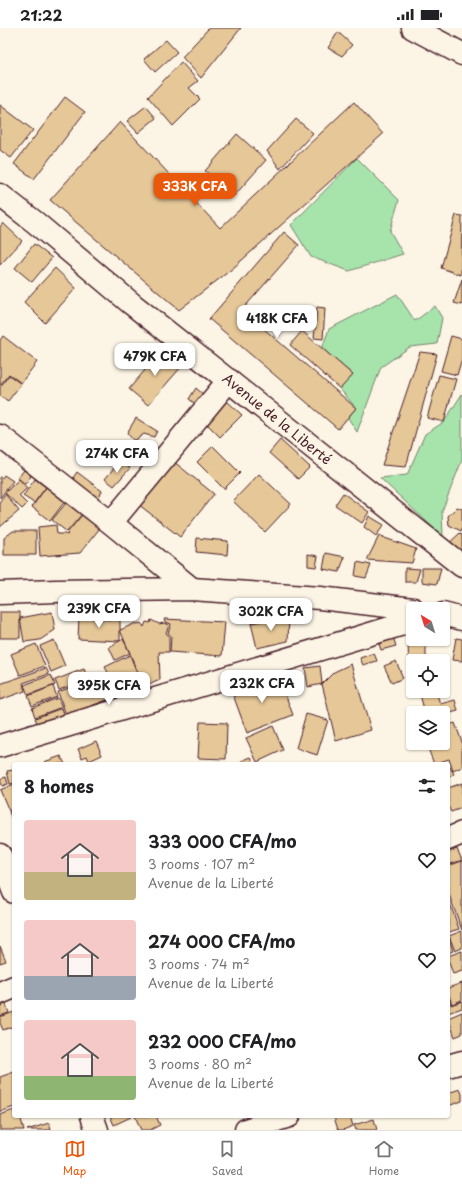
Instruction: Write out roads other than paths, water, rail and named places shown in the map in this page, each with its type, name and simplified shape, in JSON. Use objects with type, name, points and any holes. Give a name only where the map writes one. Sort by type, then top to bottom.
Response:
[{"type":"street","points":[[413,28],[462,54]]},
{"type":"street","name":"Avenue de la Liberté","points":[[0,195],[36,223],[132,304],[462,566]]},
{"type":"street","points":[[111,523],[228,380]]},
{"type":"street","points":[[0,436],[192,589]]},
{"type":"street","points":[[0,593],[192,589],[320,598],[406,608]]},
{"type":"street","points":[[450,616],[462,619]]},
{"type":"street","points":[[0,746],[406,623]]},
{"type":"street","points":[[450,838],[462,833]]},
{"type":"street","points":[[0,855],[12,887]]},
{"type":"street","points":[[0,993],[12,988]]},
{"type":"street","points":[[450,1065],[462,1062]]},
{"type":"street","points":[[93,1118],[97,1130]]},
{"type":"street","points":[[246,1130],[283,1118]]}]
